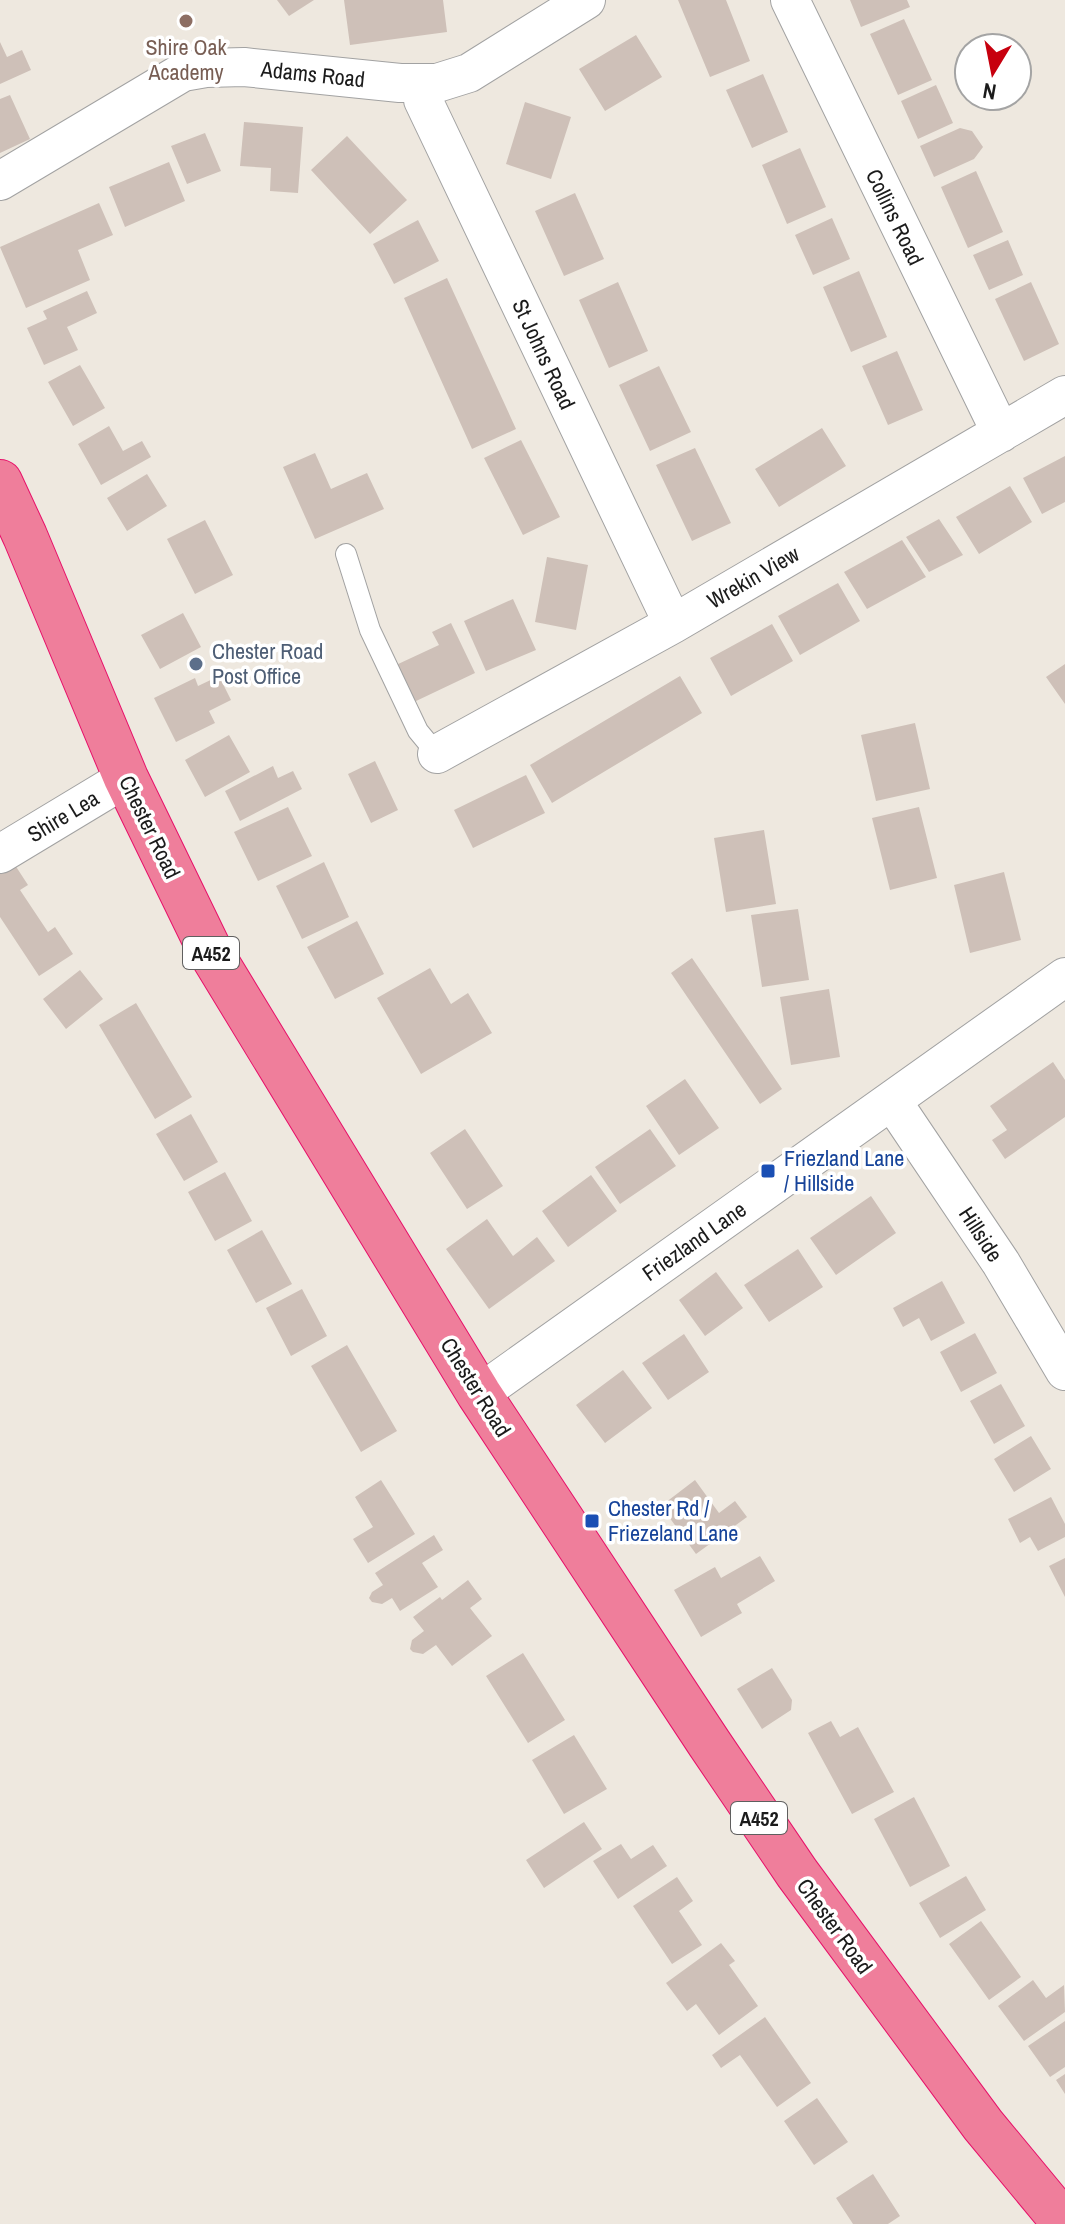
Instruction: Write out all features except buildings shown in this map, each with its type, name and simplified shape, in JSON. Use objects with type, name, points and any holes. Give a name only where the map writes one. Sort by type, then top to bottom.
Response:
[{"type":"highway","name":"Chester Road","points":[[0,482],[12,540],[211,953],[479,1394],[797,1873],[983,2125],[1065,2224]]},
{"type":"street","name":"Adams Road","points":[[0,181],[183,72],[244,67],[400,83],[437,83],[469,73],[586,0]]},
{"type":"street","name":"Collins Road","points":[[790,0],[1001,433]]},
{"type":"street","name":"St Johns Road","points":[[422,83],[423,100],[673,624]]},
{"type":"street","name":"Wrekin View","points":[[437,754],[673,624],[1065,395]]},
{"type":"street","name":"Shire Lea","points":[[0,854],[126,778]]},
{"type":"street","name":"Friezland Lane","points":[[479,1394],[1065,977]]},
{"type":"street","name":"Hillside","points":[[892,1101],[1001,1263],[1065,1371]]},
{"type":"lane","points":[[346,554],[370,630],[418,731],[437,754]]},
{"type":"place","name":"Shire Oak Academy","points":[[186,21]]},
{"type":"place","name":"Chester Road Post Office","points":[[196,664]]},
{"type":"place","name":"Friezland Lane / Hillside","points":[[768,1171]]},
{"type":"place","name":"Chester Rd / Friezeland Lane","points":[[592,1521]]}]
